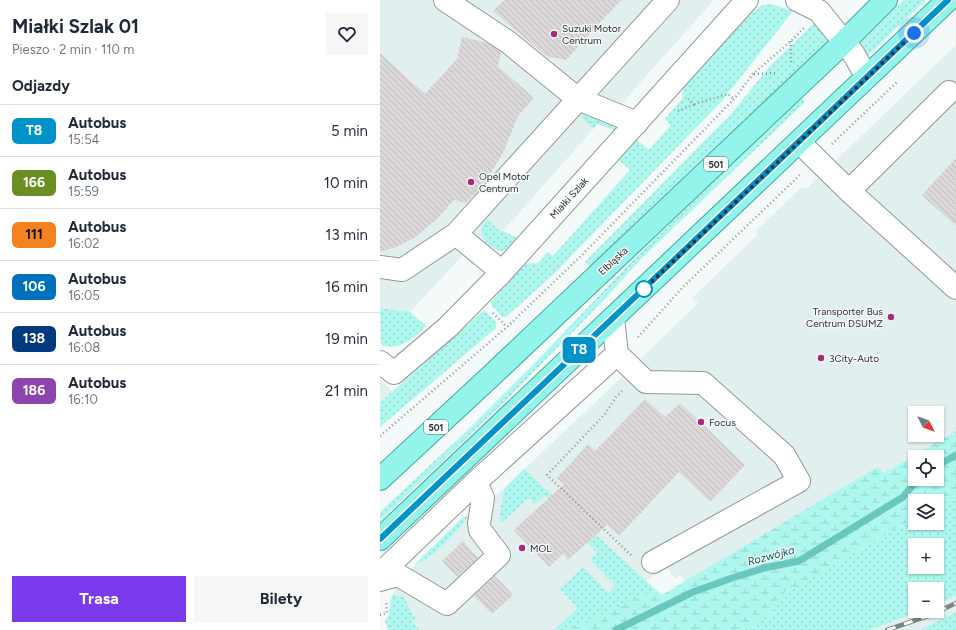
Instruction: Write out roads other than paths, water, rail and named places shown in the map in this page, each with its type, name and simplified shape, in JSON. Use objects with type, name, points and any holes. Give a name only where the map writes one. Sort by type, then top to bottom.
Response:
[{"type":"main road","name":"Elbląska","points":[[380,479],[531,339],[844,42],[886,0]]},
{"type":"main road","points":[[380,539],[948,0]]},
{"type":"street","points":[[445,0],[508,42],[578,98],[637,123]]},
{"type":"street","points":[[380,268],[402,270],[456,234],[668,0]]},
{"type":"street","name":"Miałki Szlak","points":[[385,374],[448,327],[502,272],[747,0]]},
{"type":"street","points":[[797,0],[819,10],[853,53],[868,77]]},
{"type":"street","points":[[848,190],[954,92]]},
{"type":"street","points":[[799,142],[848,190],[956,288]]},
{"type":"street","points":[[456,234],[502,272]]},
{"type":"street","points":[[613,318],[617,354],[638,375],[646,382],[703,383],[784,455],[799,481],[653,562]]},
{"type":"street","points":[[380,574],[476,482],[617,354]]},
{"type":"street","points":[[380,580],[398,575],[447,604],[499,554],[480,530],[479,524],[483,498],[476,482]]},
{"type":"waterway","name":"Rozwójka","points":[[944,462],[956,455]]},
{"type":"waterway","name":"Rozwójka","points":[[616,630],[693,592],[764,568],[799,561],[903,497],[912,486]]},
{"type":"railway","points":[[887,630],[931,615],[956,603]]},
{"type":"place","name":"Suzuki Motor Centrum","points":[[554,34]]},
{"type":"place","name":"Opel Motor Centrum","points":[[471,182]]},
{"type":"place","name":"Transporter Bus Centrum DSUMZ","points":[[891,317]]},
{"type":"place","name":"3City-Auto","points":[[821,358]]},
{"type":"place","name":"Focus","points":[[701,422]]},
{"type":"place","name":"MOL","points":[[522,548]]}]
